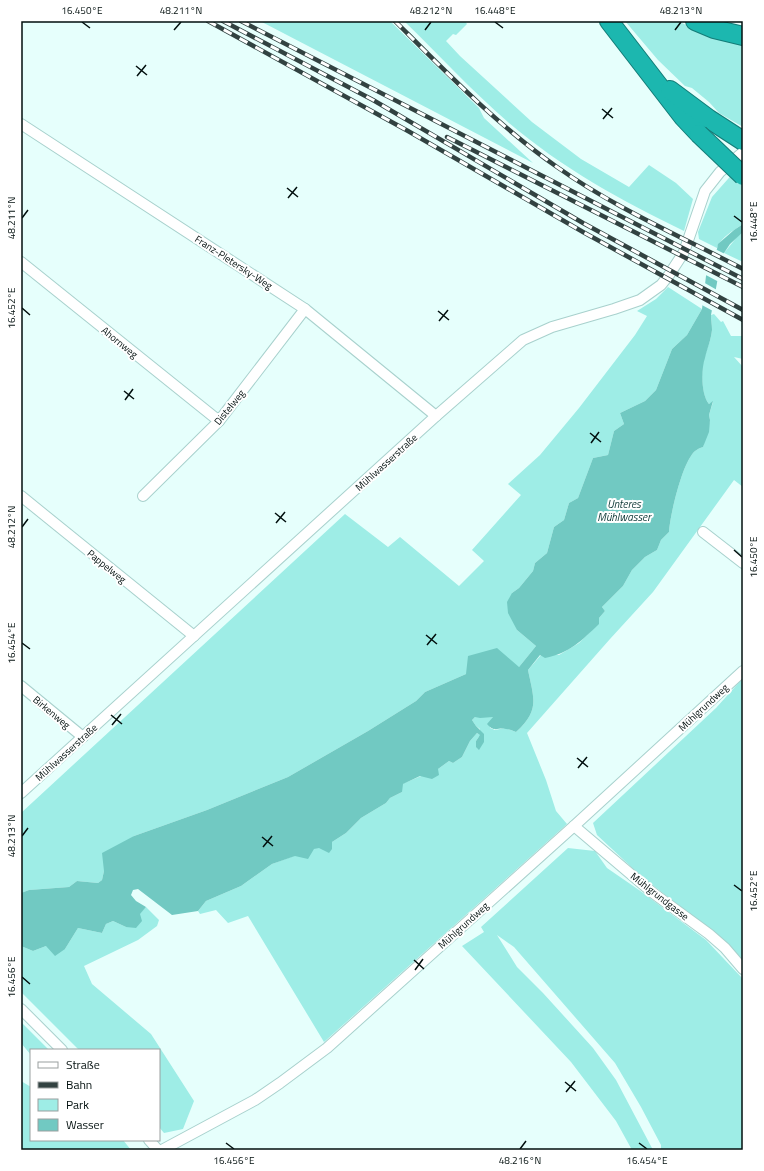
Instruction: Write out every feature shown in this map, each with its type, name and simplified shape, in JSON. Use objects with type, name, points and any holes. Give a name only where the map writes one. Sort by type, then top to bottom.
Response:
[{"type":"highway","points":[[609,21],[683,117],[743,176]]},
{"type":"highway","points":[[695,21],[714,29],[743,36]]},
{"type":"highway","points":[[652,76],[709,120],[743,141]]},
{"type":"street","name":"Franz-Pletersky-Weg","points":[[21,124],[305,309],[436,416]]},
{"type":"street","name":"Mühlwasserstraße","points":[[21,793],[436,416],[522,340],[552,327],[640,300],[661,285],[684,252],[705,191],[720,172],[743,152]]},
{"type":"street","name":"Ahornweg","points":[[21,262],[219,421]]},
{"type":"street","name":"Distelweg","points":[[143,496],[219,421],[305,309]]},
{"type":"street","name":"Pappelweg","points":[[21,496],[194,636]]},
{"type":"street","points":[[704,532],[743,564]]},
{"type":"street","name":"Mühlgrundweg","points":[[162,1150],[255,1100],[318,1055],[574,826],[743,671]]},
{"type":"street","name":"Birkenweg","points":[[21,686],[82,737]]},
{"type":"street","name":"Mühlgrundgasse","points":[[574,826],[653,893],[709,934],[725,948],[743,969]]},
{"type":"street","points":[[21,1009],[61,1049]]},
{"type":"street","points":[[150,1141],[158,1150]]},
{"type":"green space","points":[[260,21],[390,21],[479,108],[484,118],[533,163]]},
{"type":"green space","points":[[404,21],[465,21],[467,24],[456,35],[453,34],[446,41],[460,56],[532,122],[581,159],[629,187],[649,165],[676,183],[693,199],[684,231],[615,196],[550,155],[509,123]]},
{"type":"green space","points":[[625,21],[678,21],[688,26],[743,41],[743,127],[719,113],[709,102],[692,88],[685,86],[658,60]]},
{"type":"green space","points":[[743,162],[743,224],[724,238],[717,248],[699,239],[698,232],[712,197]]},
{"type":"green space","points":[[743,232],[743,262],[724,253]]},
{"type":"green space","points":[[668,287],[702,309],[687,335],[672,349],[656,390],[645,401],[620,413],[624,424],[614,431],[608,455],[593,458],[578,498],[569,503],[564,520],[554,527],[547,553],[535,563],[533,571],[519,588],[512,593],[517,630],[536,646],[519,667],[466,674],[425,692],[416,701],[368,731],[288,777],[207,810],[134,836],[104,871],[102,880],[98,883],[77,881],[69,887],[29,890],[21,893],[21,813],[345,514],[388,547],[400,537],[459,586],[484,561],[472,550],[521,495],[508,484],[540,455],[579,408],[635,335],[647,316],[637,311],[656,299]]},
{"type":"green space","points":[[714,314],[721,322],[723,321],[731,336],[743,336],[743,359],[734,357],[743,367],[743,487],[734,480],[653,592],[527,733],[546,780],[556,811],[567,824],[324,1042],[248,916],[228,923],[216,910],[200,914],[198,911],[206,901],[241,886],[272,864],[332,842],[346,833],[361,818],[386,803],[390,798],[402,792],[402,784],[438,769],[449,761],[453,763],[462,757],[470,741],[477,733],[479,735],[480,729],[472,720],[475,717],[493,717],[490,728],[495,730],[505,728],[516,732],[524,724],[529,717],[533,704],[528,670],[541,655],[559,655],[579,643],[598,624],[599,618],[605,611],[602,607],[623,586],[632,570],[645,557],[657,550],[661,540],[669,532],[674,504],[683,471],[693,453],[697,449],[703,447],[710,420],[709,415],[713,402],[709,404],[704,395],[702,369],[712,328],[711,315]],"holes":[[[479,736],[478,749],[476,741]]]},
{"type":"green space","points":[[743,678],[743,961],[717,935],[641,876],[597,835],[593,823],[716,708]]},
{"type":"green space","points":[[568,848],[595,851],[607,868],[706,940],[743,979],[743,1150],[661,1150],[661,1145],[641,1107],[615,1063],[514,947],[497,935],[517,967],[593,1048],[616,1080],[653,1150],[632,1150],[616,1121],[571,1062],[462,946],[484,932],[481,927]]},
{"type":"green space","points":[[146,907],[159,920],[157,926],[138,940],[84,966],[92,984],[151,1034],[194,1101],[183,1129],[164,1133],[160,1128],[160,1049],[78,1049],[21,992],[21,946],[33,951],[46,946],[65,949],[78,928],[102,933],[106,924],[113,921],[126,927]]},
{"type":"green space","points":[[21,1022],[48,1049],[30,1049],[30,1054],[21,1043]]},
{"type":"green space","points":[[21,1081],[30,1086],[30,1141],[124,1141],[131,1150],[21,1150]]},
{"type":"water","name":"Unteres Mühlwasser","points":[[743,224],[743,232],[730,244],[722,256],[711,315],[712,328],[702,375],[706,400],[709,404],[713,401],[709,415],[709,432],[703,447],[697,449],[693,453],[683,471],[674,504],[669,532],[661,540],[657,550],[645,557],[632,570],[623,586],[602,607],[605,611],[599,618],[599,624],[581,641],[568,650],[545,658],[540,655],[528,670],[533,697],[532,710],[524,724],[516,732],[507,729],[496,729],[490,727],[487,724],[493,717],[475,717],[472,720],[484,734],[484,742],[479,750],[476,747],[476,741],[480,735],[477,733],[470,741],[462,757],[453,763],[449,761],[438,769],[439,775],[432,779],[420,776],[403,784],[402,792],[390,798],[386,803],[361,818],[346,833],[332,842],[332,849],[329,853],[319,848],[314,849],[308,859],[295,856],[272,864],[241,886],[206,901],[198,911],[172,915],[138,889],[133,890],[131,895],[136,901],[146,907],[140,914],[142,921],[136,928],[126,927],[113,921],[106,924],[102,933],[78,928],[65,949],[55,956],[46,946],[33,951],[21,946],[21,893],[29,890],[69,887],[77,881],[98,883],[102,880],[104,871],[102,853],[134,836],[207,810],[288,777],[368,731],[416,701],[425,692],[466,674],[468,656],[497,648],[519,667],[536,646],[517,630],[508,613],[507,602],[512,593],[519,588],[533,571],[535,563],[547,553],[554,527],[564,520],[569,503],[578,498],[593,458],[608,455],[614,431],[624,424],[620,413],[645,401],[656,390],[672,349],[687,335],[702,309],[706,276],[718,244]]},
{"type":"pier","points":[[715,249],[725,254],[719,282],[704,274],[707,264]]},
{"type":"pier","points":[[703,282],[717,290],[713,311],[700,304]]},
{"type":"railway","points":[[208,21],[408,131],[583,232],[743,320]]},
{"type":"railway","points":[[223,21],[373,100],[583,223],[743,310]]},
{"type":"railway","points":[[241,21],[743,279]]},
{"type":"railway","points":[[395,21],[453,79],[493,116],[557,167],[579,182],[625,209],[743,269]]},
{"type":"railway","points":[[447,137],[743,287]]}]
